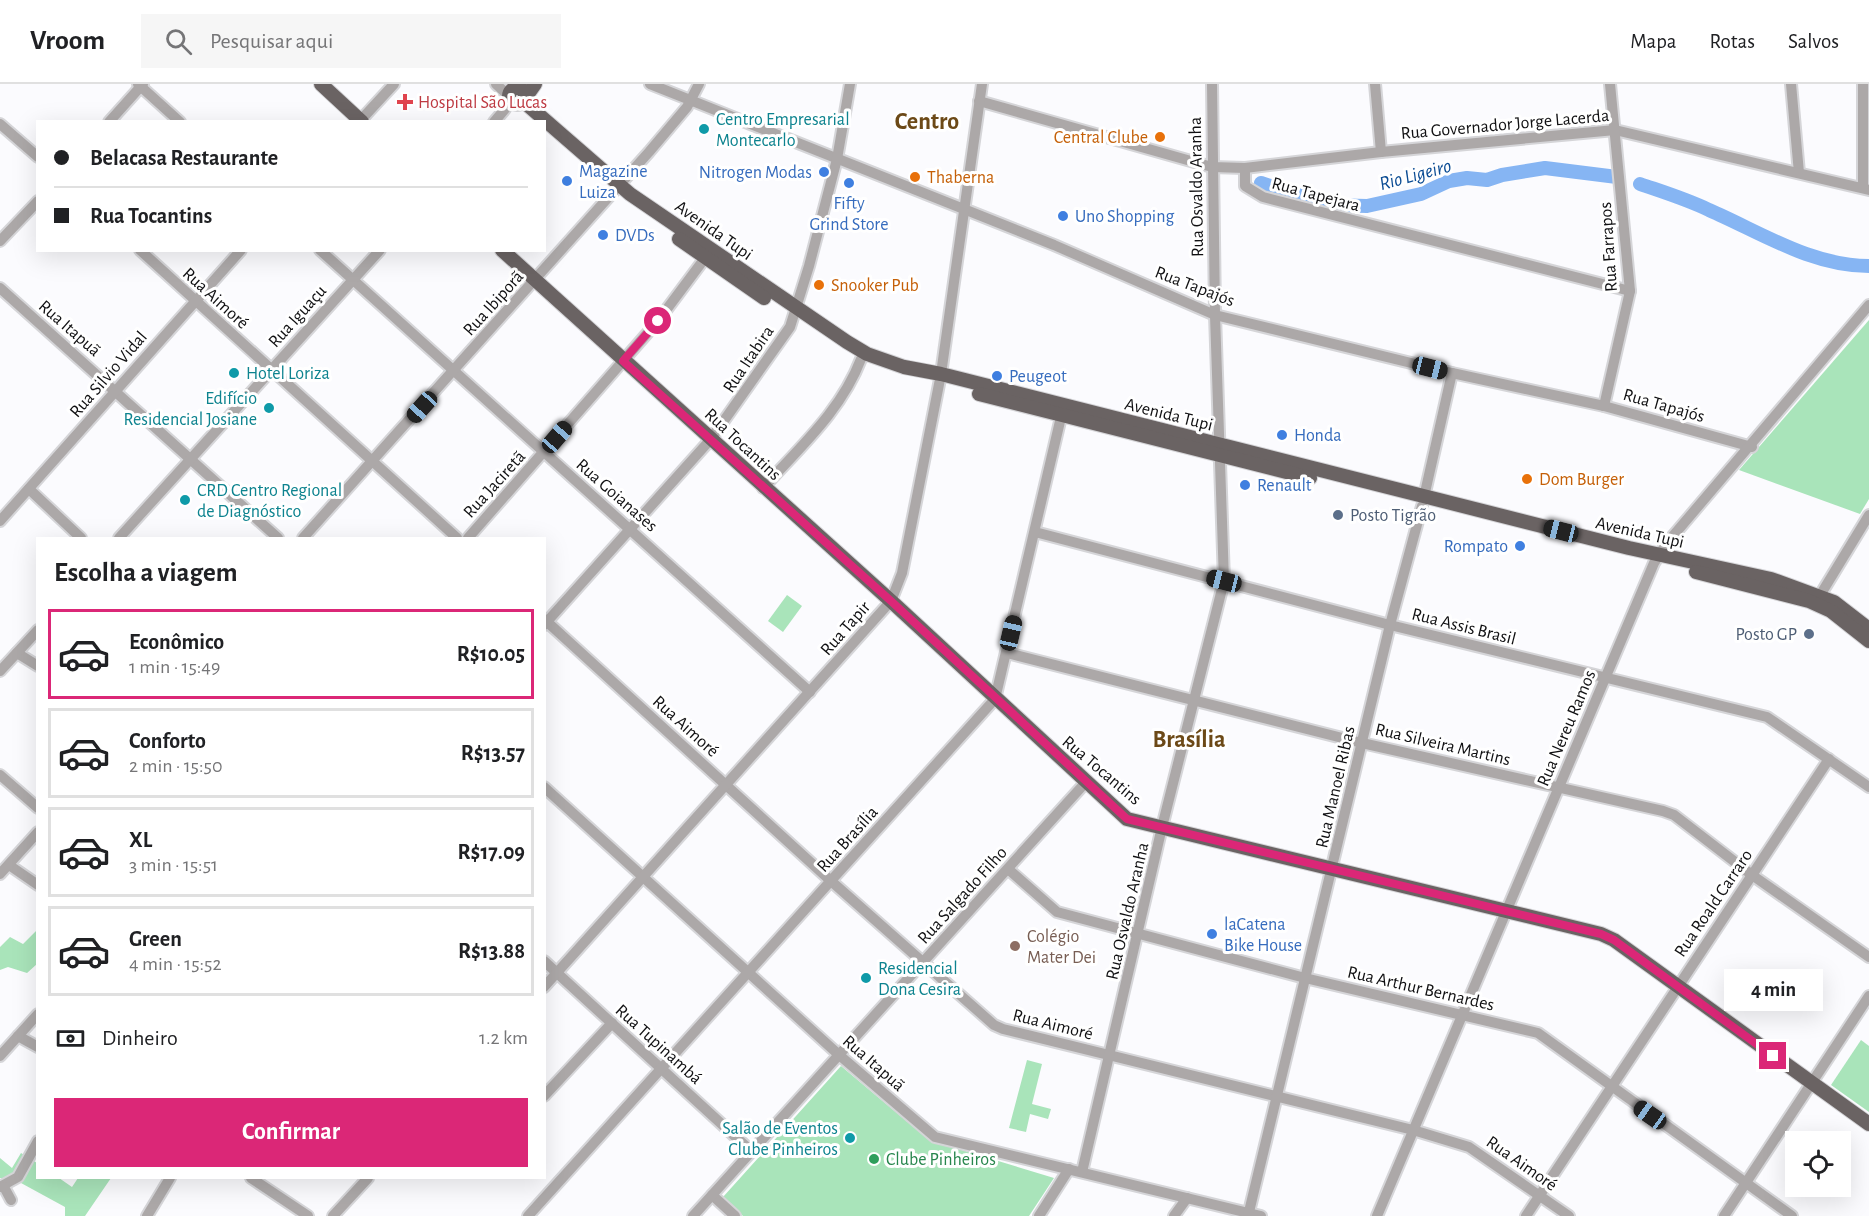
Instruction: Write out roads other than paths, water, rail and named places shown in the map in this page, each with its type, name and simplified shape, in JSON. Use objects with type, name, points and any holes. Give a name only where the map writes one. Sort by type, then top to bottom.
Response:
[{"type":"main road","points":[[321,84],[359,120]]},
{"type":"main road","points":[[533,120],[517,95],[535,84]]},
{"type":"main road","name":"Avenida Tupi","points":[[517,95],[543,120]]},
{"type":"main road","name":"Avenida Tupi","points":[[546,123],[615,188],[861,359],[891,371],[940,379],[1817,600],[1849,612],[1869,629]]},
{"type":"main road","name":"Avenida Tupi","points":[[546,133],[705,258],[867,354],[1061,417],[1221,451]]},
{"type":"main road","name":"Rua Tocantins","points":[[504,252],[534,282],[891,601],[1127,819],[1601,934],[1614,940],[1869,1124]]},
{"type":"main road","name":"Avenida Tupi","points":[[1817,600],[1869,641]]},
{"type":"street","points":[[361,120],[393,84]]},
{"type":"street","points":[[496,84],[517,95],[496,120]]},
{"type":"street","name":"Rua Tapajós","points":[[650,84],[1054,245],[1215,315],[1452,373],[1604,406],[1752,447]]},
{"type":"street","name":"Rua Ibiporã","points":[[304,537],[649,152],[690,101],[699,84]]},
{"type":"street","name":"Rua Itabira","points":[[546,622],[711,439],[734,410],[795,313],[837,159],[850,84]]},
{"type":"street","name":"Rua Tapir","points":[[546,985],[891,601],[902,573],[940,379],[981,84]]},
{"type":"street","name":"Rua Osvaldo Aranha","points":[[1082,1172],[1140,933],[1162,827],[1196,700],[1224,581],[1215,315],[1212,84]]},
{"type":"street","points":[[1376,84],[1381,152]]},
{"type":"street","name":"Rua Farrapos","points":[[1604,406],[1630,291],[1611,84]]},
{"type":"street","points":[[1791,84],[1799,173]]},
{"type":"street","points":[[1863,84],[1866,189]]},
{"type":"street","points":[[112,120],[141,85],[178,120]]},
{"type":"street","points":[[979,101],[1212,167],[1245,168]]},
{"type":"street","points":[[0,124],[36,155]]},
{"type":"street","name":"Rua Governador Jorge Lacerda","points":[[1245,168],[1381,152],[1615,130],[1866,189]]},
{"type":"street","name":"Rua Tapejara","points":[[1245,168],[1245,186],[1263,197],[1630,291]]},
{"type":"street","points":[[0,241],[36,203]]},
{"type":"street","name":"Rua Aimoré","points":[[142,252],[457,537]]},
{"type":"street","name":"Rua Silvio Vidal","points":[[0,521],[239,252]]},
{"type":"street","name":"Rua Goianases","points":[[322,252],[810,692]]},
{"type":"street","name":"Rua Iguaçu","points":[[120,537],[378,252]]},
{"type":"street","name":"Rua Jaciretã","points":[[469,537],[658,321],[705,258]]},
{"type":"street","name":"Rua Itapuã","points":[[0,288],[277,537]]},
{"type":"street","name":"Rua Nereu Ramos","points":[[1377,1216],[1657,559],[1869,305]]},
{"type":"street","points":[[763,488],[835,409],[861,359]]},
{"type":"street","name":"Rua Manoel Ribas","points":[[1249,1215],[1390,626],[1423,501],[1452,373]]},
{"type":"street","name":"Rua Brasília","points":[[528,1216],[995,699],[1061,417]]},
{"type":"street","points":[[29,489],[80,537]]},
{"type":"street","points":[[1817,600],[1869,515]]},
{"type":"street","name":"Rua Assis Brasil","points":[[1035,532],[1390,626],[1767,717],[1869,787]]},
{"type":"street","name":"Rua Aimoré","points":[[546,622],[922,963],[994,1024],[1003,1029],[1413,1130],[1469,1147],[1569,1216]]},
{"type":"street","points":[[0,671],[36,632]]},
{"type":"street","points":[[17,653],[36,665]]},
{"type":"street","name":"Rua Silveira Martins","points":[[1007,653],[1362,743],[1674,815],[1752,875],[1869,957]]},
{"type":"street","name":"Rua Roald Carraro","points":[[1526,1216],[1829,759]]},
{"type":"street","points":[[0,775],[36,806]]},
{"type":"street","name":"Rua Salgado Filho","points":[[693,1216],[1086,782]]},
{"type":"street","name":"Rua Itapuã","points":[[546,789],[748,974],[936,1137],[1249,1215],[1261,1216]]},
{"type":"street","points":[[0,874],[36,834]]},
{"type":"street","points":[[9,865],[36,884]]},
{"type":"street","name":"Rua Arthur Bernardes","points":[[1008,869],[1057,912],[1305,978],[1538,1033],[1611,1088],[1792,1216]]},
{"type":"street","name":"Rua Tupinambá","points":[[546,964],[752,1151]]},
{"type":"street","points":[[1724,1216],[1869,996]]},
{"type":"street","points":[[0,1056],[36,1016]]},
{"type":"street","points":[[546,1094],[612,1023]]},
{"type":"street","points":[[18,1036],[36,1046]]},
{"type":"street","points":[[11,1200],[2,1187],[18,1177],[36,1145]]},
{"type":"street","points":[[1039,1216],[1070,1169]]},
{"type":"street","points":[[147,1216],[169,1179]]},
{"type":"street","points":[[252,1179],[308,1216]]},
{"type":"street","points":[[333,1216],[367,1179]]},
{"type":"street","points":[[712,1195],[735,1216]]},
{"type":"street","points":[[1174,1216],[1187,1198]]},
{"type":"waterway","name":"Rio Ligeiro","points":[[1261,183],[1329,205],[1367,206],[1421,194],[1449,181],[1467,178],[1487,180],[1502,175],[1545,168],[1617,177]]},
{"type":"waterway","name":"Rio Ligeiro","points":[[1640,184],[1700,206],[1806,254],[1827,260],[1869,266]]},
{"type":"place","name":"Hospital São Lucas","points":[[405,102]]},
{"type":"place","name":"Centro Empresarial Montecarlo","points":[[704,129]]},
{"type":"place","name":"Central Clube","points":[[1160,137]]},
{"type":"place","name":"Nitrogen Modas","points":[[824,172]]},
{"type":"place","name":"Thaberna","points":[[915,177]]},
{"type":"place","name":"Magazine Luiza","points":[[567,181]]},
{"type":"place","name":"Fifty Grind Store","points":[[849,183]]},
{"type":"place","name":"Uno Shopping","points":[[1063,216]]},
{"type":"place","name":"DVDs","points":[[603,235]]},
{"type":"place","name":"Snooker Pub","points":[[819,285]]},
{"type":"place","name":"Hotel Loriza","points":[[234,373]]},
{"type":"place","name":"Peugeot","points":[[997,376]]},
{"type":"place","name":"Edifício Residencial Josiane","points":[[269,408]]},
{"type":"place","name":"Honda","points":[[1282,435]]},
{"type":"place","name":"Dom Burger","points":[[1527,479]]},
{"type":"place","name":"Renault","points":[[1245,485]]},
{"type":"place","name":"CRD Centro Regional de Diagnóstico","points":[[185,500]]},
{"type":"place","name":"Posto Tigrão","points":[[1338,515]]},
{"type":"place","name":"Rompato","points":[[1520,546]]},
{"type":"place","name":"Posto GP","points":[[1809,634]]},
{"type":"place","name":"laCatena Bike House","points":[[1212,934]]},
{"type":"place","name":"Colégio Mater Dei","points":[[1015,946]]},
{"type":"place","name":"Residencial Dona Cesira","points":[[866,978]]},
{"type":"place","name":"Salão de Eventos Clube Pinheiros","points":[[850,1138]]},
{"type":"place","name":"Clube Pinheiros","points":[[874,1159]]},
{"type":"district","name":"Centro","points":[[927,121]]},
{"type":"district","name":"Brasília","points":[[1189,739]]}]
